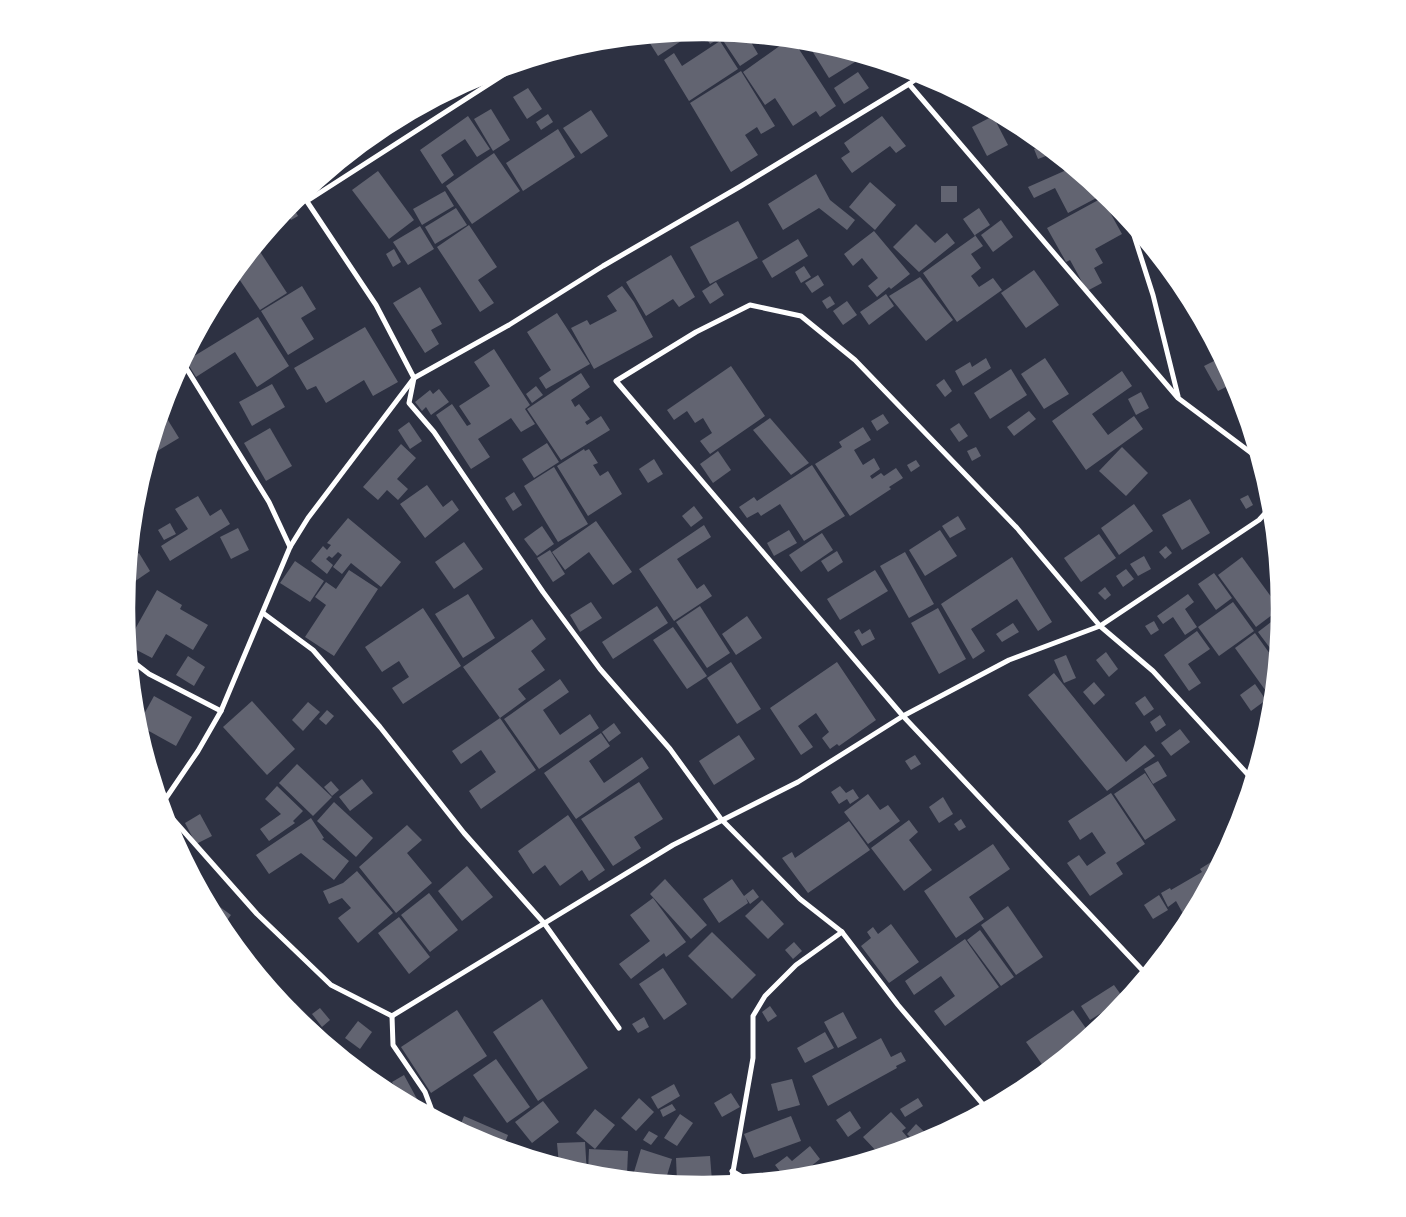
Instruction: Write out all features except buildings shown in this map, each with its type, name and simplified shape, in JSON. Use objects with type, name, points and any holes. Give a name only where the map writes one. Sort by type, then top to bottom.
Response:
[{"type":"street","points":[[308,201],[498,78]]},
{"type":"street","points":[[168,798],[221,711],[290,547],[308,518],[414,378],[509,325],[603,266],[741,186],[914,80]]},
{"type":"street","points":[[909,84],[1178,398],[1249,451]]},
{"type":"street","points":[[307,201],[376,305],[414,378],[408,403],[434,432],[543,592],[600,669],[670,749],[721,819],[800,898],[842,932],[898,1005],[982,1103]]},
{"type":"street","points":[[1135,240],[1153,296],[1178,398]]},
{"type":"street","points":[[1142,969],[903,716],[616,382],[696,332],[750,305],[801,316],[856,360],[1017,528],[1100,626],[1153,671],[1247,773]]},
{"type":"street","points":[[187,370],[269,502],[290,547]]},
{"type":"street","points":[[392,1016],[673,845],[721,819],[798,782],[903,716],[1009,660],[1100,626],[1259,520],[1264,515]]},
{"type":"street","points":[[262,612],[313,650],[380,727],[464,833],[544,923],[619,1028]]},
{"type":"street","points":[[138,665],[149,674],[221,711]]},
{"type":"street","points":[[176,821],[257,914],[331,986],[392,1016]]},
{"type":"street","points":[[732,1176],[752,1058],[754,1016],[765,996],[796,965],[842,932]]},
{"type":"street","points":[[392,1016],[393,1045],[425,1092],[431,1107]]},
{"type":"street","points":[[732,1171],[740,1176]]}]
